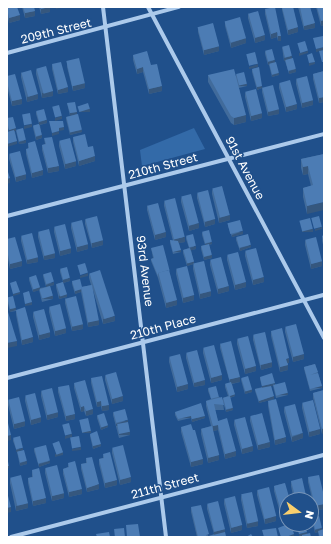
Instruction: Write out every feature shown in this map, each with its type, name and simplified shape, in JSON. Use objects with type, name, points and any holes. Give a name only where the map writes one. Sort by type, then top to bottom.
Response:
[{"type":"street","name":"93rd Avenue","points":[[102,7],[145,343],[166,537]]},
{"type":"street","name":"91st Avenue","points":[[148,7],[324,338]]},
{"type":"street","name":"209th Street","points":[[7,53],[179,7]]},
{"type":"street","name":"210th Street","points":[[7,216],[324,134]]},
{"type":"street","name":"210th Place","points":[[7,378],[145,343],[324,294]]},
{"type":"street","name":"211th Street","points":[[11,537],[324,455]]},
{"type":"shaded area","points":[[194,128],[205,149],[142,166],[140,150]]},
{"type":"building","points":[[7,7],[17,7],[20,15],[9,18]]},
{"type":"building","points":[[23,7],[34,7],[35,11],[25,13]]},
{"type":"building","points":[[275,7],[281,36],[278,36],[277,32],[271,34],[265,9]]},
{"type":"building","points":[[282,7],[293,7],[298,27],[288,30]]},
{"type":"building","points":[[300,7],[310,7],[315,23],[304,26]]},
{"type":"building","points":[[317,7],[324,7],[324,20],[321,21]]},
{"type":"building","points":[[258,11],[265,35],[255,38],[248,14]]},
{"type":"building","points":[[240,17],[246,38],[231,43],[225,21]]},
{"type":"building","points":[[213,23],[219,46],[204,50],[198,27]]},
{"type":"building","points":[[323,36],[324,47],[316,49],[313,38]]},
{"type":"building","points":[[305,41],[308,51],[300,53],[297,43]]},
{"type":"building","points":[[289,45],[292,56],[285,57],[282,47]]},
{"type":"building","points":[[272,49],[275,60],[268,61],[265,51]]},
{"type":"building","points":[[324,50],[324,62],[322,62],[319,51]]},
{"type":"building","points":[[147,51],[151,65],[157,64],[162,86],[149,89],[143,67],[137,69],[133,55]]},
{"type":"building","points":[[255,52],[258,64],[249,66],[246,54]]},
{"type":"building","points":[[312,53],[315,62],[309,63],[307,55]]},
{"type":"building","points":[[79,58],[85,83],[72,86],[66,61]]},
{"type":"building","points":[[293,58],[296,69],[288,71],[285,60]]},
{"type":"building","points":[[61,62],[68,87],[58,90],[52,64]]},
{"type":"building","points":[[276,62],[279,73],[272,74],[269,64]]},
{"type":"building","points":[[46,66],[53,91],[44,94],[36,69]]},
{"type":"building","points":[[259,67],[262,86],[257,87],[252,69]]},
{"type":"building","points":[[234,69],[246,115],[234,118],[231,116],[208,75]]},
{"type":"building","points":[[31,70],[38,94],[28,97],[21,73]]},
{"type":"building","points":[[324,71],[324,97],[319,98],[313,74]]},
{"type":"building","points":[[244,72],[247,84],[239,86],[236,74]]},
{"type":"building","points":[[15,74],[22,99],[12,101],[7,76]]},
{"type":"building","points":[[307,76],[313,100],[302,103],[296,79]]},
{"type":"building","points":[[290,80],[297,104],[286,107],[279,83]]},
{"type":"building","points":[[273,85],[279,109],[268,112],[262,88]]},
{"type":"building","points":[[256,89],[262,113],[251,116],[245,92]]},
{"type":"building","points":[[75,102],[77,112],[70,113],[67,103]]},
{"type":"building","points":[[88,103],[90,109],[79,112],[78,106]]},
{"type":"building","points":[[59,105],[62,116],[55,117],[52,107]]},
{"type":"building","points":[[44,109],[47,120],[39,122],[36,111]]},
{"type":"building","points":[[30,113],[32,124],[24,125],[22,114]]},
{"type":"building","points":[[78,114],[82,130],[70,132],[66,117]]},
{"type":"building","points":[[13,117],[16,128],[9,130],[7,118]]},
{"type":"building","points":[[49,121],[63,121],[64,127],[59,128],[59,131],[52,133]]},
{"type":"building","points":[[39,124],[42,135],[36,136],[33,126]]},
{"type":"building","points":[[23,128],[26,140],[19,141],[16,130]]},
{"type":"building","points":[[14,130],[17,141],[7,144],[7,132]]},
{"type":"building","points":[[85,134],[88,147],[93,146],[95,156],[79,161],[73,137]]},
{"type":"building","points":[[52,137],[59,166],[48,168],[42,145],[46,144],[44,138]]},
{"type":"building","points":[[70,138],[76,161],[66,164],[59,141]]},
{"type":"building","points":[[35,141],[43,170],[32,173],[26,149],[29,148],[28,143]]},
{"type":"building","points":[[20,151],[26,174],[16,177],[9,154]]},
{"type":"building","points":[[324,154],[324,202],[307,206],[303,188],[313,185],[308,166],[303,167],[301,159]]},
{"type":"building","points":[[7,169],[10,178],[7,179]]},
{"type":"building","points":[[222,186],[230,215],[220,218],[212,189]]},
{"type":"building","points":[[208,190],[215,219],[205,222],[197,193]]},
{"type":"building","points":[[191,194],[199,223],[189,226],[181,197]]},
{"type":"building","points":[[175,198],[185,237],[174,239],[164,201]]},
{"type":"building","points":[[158,203],[166,232],[155,235],[147,206]]},
{"type":"building","points":[[97,216],[103,240],[91,243],[85,219]]},
{"type":"building","points":[[319,216],[322,227],[314,229],[311,218]]},
{"type":"building","points":[[310,218],[313,229],[302,231],[299,221]]},
{"type":"building","points":[[82,220],[88,244],[77,247],[71,223]]},
{"type":"building","points":[[240,220],[243,231],[230,234],[227,223]]},
{"type":"building","points":[[65,224],[71,248],[60,251],[54,227]]},
{"type":"building","points":[[49,229],[55,253],[44,256],[38,232]]},
{"type":"building","points":[[209,230],[212,242],[205,243],[202,232]]},
{"type":"building","points":[[32,233],[38,257],[27,260],[21,236]]},
{"type":"building","points":[[193,234],[196,246],[189,247],[186,236]]},
{"type":"building","points":[[248,234],[251,245],[239,248],[236,237]]},
{"type":"building","points":[[15,237],[22,261],[10,264],[7,250],[7,239]]},
{"type":"building","points":[[316,237],[322,261],[311,264],[305,240]]},
{"type":"building","points":[[170,240],[178,241],[181,250],[173,252]]},
{"type":"building","points":[[209,244],[212,255],[204,257],[201,246]]},
{"type":"building","points":[[163,245],[170,272],[169,270],[158,273],[158,276],[151,259],[154,258],[151,248]]},
{"type":"building","points":[[190,248],[194,261],[187,263],[183,250]]},
{"type":"building","points":[[256,248],[264,277],[253,280],[245,251]]},
{"type":"building","points":[[238,252],[246,282],[235,285],[227,255]]},
{"type":"building","points":[[221,257],[229,286],[218,289],[210,260]]},
{"type":"building","points":[[204,261],[211,291],[200,294],[193,263]]},
{"type":"building","points":[[85,263],[88,273],[80,275],[77,265]]},
{"type":"building","points":[[187,266],[194,295],[184,298],[176,269]]},
{"type":"building","points":[[67,267],[70,278],[63,279],[60,269]]},
{"type":"building","points":[[100,270],[115,316],[104,319],[90,273]]},
{"type":"building","points":[[169,270],[177,300],[166,303],[158,273]]},
{"type":"building","points":[[51,272],[54,282],[46,284],[43,274]]},
{"type":"building","points":[[36,275],[40,287],[33,290],[29,277]]},
{"type":"building","points":[[80,279],[82,289],[75,291],[72,281]]},
{"type":"building","points":[[16,281],[20,292],[13,294],[10,283]]},
{"type":"building","points":[[63,282],[67,294],[60,297],[56,284]]},
{"type":"building","points":[[92,285],[99,320],[88,322],[81,287]]},
{"type":"building","points":[[50,286],[53,296],[42,299],[39,289]]},
{"type":"building","points":[[29,291],[32,302],[25,304],[23,293]]},
{"type":"building","points":[[13,296],[16,308],[10,309],[7,297]]},
{"type":"building","points":[[76,296],[83,324],[72,327],[65,299]]},
{"type":"building","points":[[60,304],[66,328],[55,331],[49,307]]},
{"type":"building","points":[[25,307],[33,337],[22,340],[16,310]]},
{"type":"building","points":[[44,309],[50,332],[40,335],[33,312]]},
{"type":"building","points":[[7,312],[17,341],[7,343]]},
{"type":"building","points":[[296,324],[304,354],[293,357],[285,327]]},
{"type":"building","points":[[282,328],[289,358],[286,359],[288,365],[280,367],[271,331]]},
{"type":"building","points":[[265,332],[272,362],[260,365],[253,335]]},
{"type":"building","points":[[248,336],[256,366],[245,369],[237,339]]},
{"type":"building","points":[[231,341],[240,377],[229,380],[220,344]]},
{"type":"building","points":[[214,345],[222,375],[211,378],[203,348]]},
{"type":"building","points":[[197,350],[205,380],[194,383],[186,353]]},
{"type":"building","points":[[180,354],[188,384],[177,387],[169,357]]},
{"type":"building","points":[[315,364],[318,372],[310,375],[318,373],[322,386],[310,389],[304,367]]},
{"type":"building","points":[[116,372],[123,396],[112,399],[105,375]]},
{"type":"building","points":[[272,373],[275,383],[262,386],[260,377]]},
{"type":"building","points":[[102,376],[109,405],[102,406],[101,401],[97,402],[91,378]]},
{"type":"building","points":[[248,376],[252,389],[245,391],[241,378]]},
{"type":"building","points":[[85,380],[93,409],[86,411],[84,406],[81,407],[74,383]]},
{"type":"building","points":[[231,382],[235,394],[229,396],[225,384]]},
{"type":"building","points":[[285,382],[288,393],[276,396],[273,385]]},
{"type":"building","points":[[69,385],[75,414],[66,416],[58,387]]},
{"type":"building","points":[[216,386],[219,397],[211,399],[208,388]]},
{"type":"building","points":[[271,386],[274,396],[259,401],[255,389]]},
{"type":"building","points":[[52,388],[58,412],[47,415],[41,391]]},
{"type":"building","points":[[324,390],[324,428],[322,429],[313,393]]},
{"type":"building","points":[[35,393],[41,417],[31,420],[25,395]]},
{"type":"building","points":[[230,396],[233,408],[226,409],[223,398]]},
{"type":"building","points":[[19,397],[25,421],[14,424],[8,400]]},
{"type":"building","points":[[222,397],[224,405],[214,404],[218,421],[227,418],[236,451],[225,454],[218,425],[213,426],[206,401]]},
{"type":"building","points":[[276,399],[286,437],[275,440],[268,401]]},
{"type":"building","points":[[313,400],[320,429],[310,432],[302,403]]},
{"type":"building","points":[[201,403],[205,416],[192,419],[191,416],[178,419],[175,412]]},
{"type":"building","points":[[295,404],[303,433],[292,436],[284,407]]},
{"type":"building","points":[[125,409],[128,420],[116,423],[113,412]]},
{"type":"building","points":[[104,413],[108,425],[101,428],[97,415]]},
{"type":"building","points":[[262,413],[270,442],[258,445],[250,416]]},
{"type":"building","points":[[245,417],[253,446],[242,449],[234,420]]},
{"type":"building","points":[[88,418],[91,431],[82,433],[79,420]]},
{"type":"building","points":[[7,419],[11,435],[7,436]]},
{"type":"building","points":[[128,422],[130,432],[119,434],[117,424]]},
{"type":"building","points":[[69,423],[72,434],[65,435],[62,425]]},
{"type":"building","points":[[191,424],[193,430],[195,430],[203,459],[191,462],[181,427]]},
{"type":"building","points":[[212,426],[219,455],[209,458],[201,429]]},
{"type":"building","points":[[97,431],[101,444],[93,446],[90,434]]},
{"type":"building","points":[[20,436],[23,448],[16,449],[13,438]]},
{"type":"building","points":[[79,436],[81,447],[72,448],[70,438]]},
{"type":"building","points":[[59,441],[63,452],[57,455],[52,443]]},
{"type":"building","points":[[46,445],[50,461],[38,463],[34,448]]},
{"type":"building","points":[[123,445],[131,477],[120,480],[112,448]]},
{"type":"building","points":[[24,450],[27,461],[20,462],[17,452]]},
{"type":"building","points":[[110,452],[117,480],[105,483],[99,459],[104,458],[103,454]]},
{"type":"building","points":[[92,457],[99,484],[87,488],[81,464],[87,463],[86,458]]},
{"type":"building","points":[[75,461],[82,489],[69,492],[63,469],[69,467],[68,463]]},
{"type":"building","points":[[57,465],[64,493],[52,496],[45,468]]},
{"type":"building","points":[[39,468],[46,498],[33,501],[28,478],[33,477],[32,470]]},
{"type":"building","points":[[21,475],[28,503],[17,506],[10,478]]},
{"type":"building","points":[[319,475],[324,496],[324,504],[319,505],[319,492],[312,492],[308,477]]},
{"type":"building","points":[[302,478],[305,492],[294,492],[291,481]]},
{"type":"building","points":[[285,483],[288,492],[279,492],[279,504],[274,486]]},
{"type":"building","points":[[269,487],[276,516],[265,519],[257,490]]},
{"type":"building","points":[[7,492],[11,507],[7,508]]},
{"type":"building","points":[[252,492],[258,521],[247,524],[241,494]]},
{"type":"building","points":[[235,496],[242,525],[232,528],[224,499]]},
{"type":"building","points":[[218,501],[225,529],[214,532],[207,504]]},
{"type":"building","points":[[201,505],[209,534],[206,535],[207,537],[198,537],[191,507]]},
{"type":"building","points":[[319,516],[319,516],[322,528],[319,528]]},
{"type":"building","points":[[138,524],[140,537],[127,537],[126,525]]},
{"type":"building","points":[[124,528],[125,537],[115,537],[114,529]]},
{"type":"building","points":[[276,528],[278,537],[264,537],[262,530]]},
{"type":"building","points":[[324,529],[324,537],[320,537],[319,531]]},
{"type":"building","points":[[109,532],[110,537],[97,537],[96,534]]},
{"type":"building","points":[[225,532],[226,537],[209,536]]},
{"type":"building","points":[[279,532],[293,532],[294,534],[281,537]]},
{"type":"building","points":[[310,533],[311,537],[302,537],[302,535]]},
{"type":"building","points":[[251,534],[253,537],[246,537]]}]
